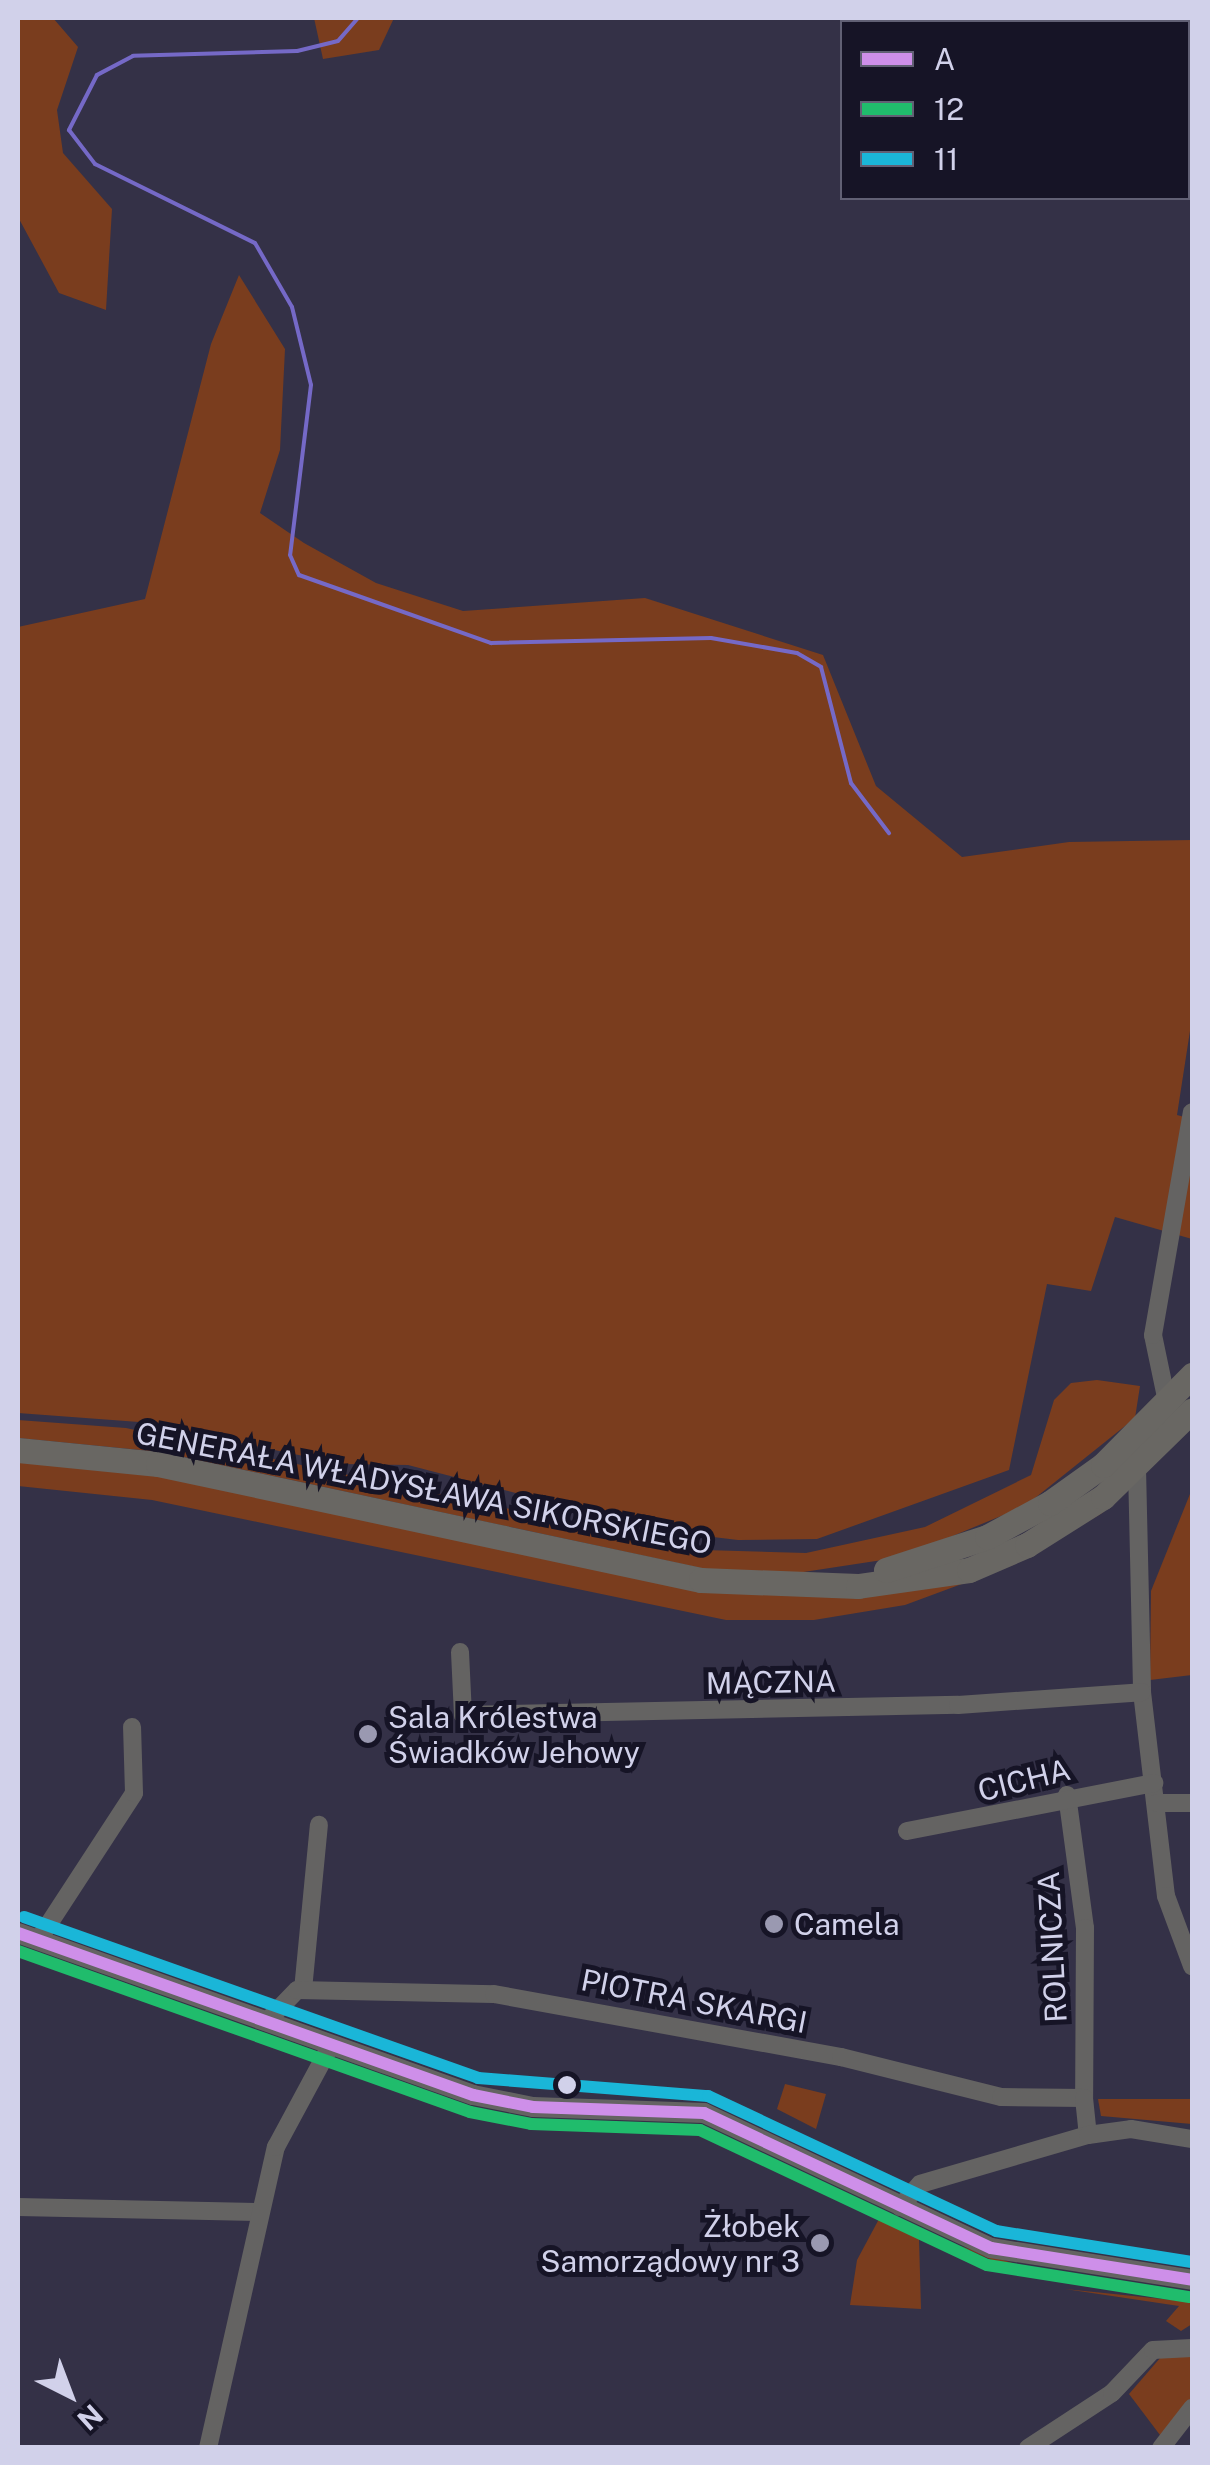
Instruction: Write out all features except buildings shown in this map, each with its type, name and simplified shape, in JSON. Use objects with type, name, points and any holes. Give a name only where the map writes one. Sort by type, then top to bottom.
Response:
[{"type":"main road","name":"GENERAŁA WŁADYSŁAWA SIKORSKIEGO","points":[[818,1584],[945,1554],[1023,1519],[1103,1465],[1192,1376]]},
{"type":"main road","name":"GENERAŁA WŁADYSŁAWA SIKORSKIEGO","points":[[18,1450],[158,1464],[701,1580],[818,1584],[969,1570],[1059,1526],[1138,1468],[1192,1410]]},
{"type":"street","points":[[1167,1402],[1153,1335],[1192,1112]]},
{"type":"street","points":[[1138,1468],[1142,1692],[1166,1896],[1192,1966]]},
{"type":"street","name":"MĄCZNA","points":[[460,1652],[462,1715],[958,1705],[1142,1692]]},
{"type":"street","points":[[38,1939],[134,1793],[132,1727]]},
{"type":"street","name":"CICHA","points":[[907,1832],[1068,1795],[1154,1783]]},
{"type":"street","name":"ROLNICZA","points":[[1068,1795],[1085,1928],[1084,2098]]},
{"type":"street","points":[[1157,1803],[1192,1803]]},
{"type":"street","points":[[267,2020],[283,1997],[303,1990],[319,1825]]},
{"type":"street","points":[[18,1933],[330,2045],[533,2107],[704,2114],[990,2248],[1192,2280]]},
{"type":"street","name":"PIOTRA SKARGI","points":[[303,1990],[494,1994],[842,2057],[1000,2096],[1084,2098]]},
{"type":"street","points":[[208,2448],[276,2147],[330,2045]]},
{"type":"street","points":[[1084,2098],[1088,2134]]},
{"type":"street","points":[[868,2191],[920,2184],[1088,2134],[1131,2129],[1192,2139]]},
{"type":"street","points":[[900,2208],[920,2184]]},
{"type":"street","points":[[18,2207],[259,2212]]},
{"type":"street","points":[[1028,2448],[1112,2393],[1153,2350],[1192,2348]]},
{"type":"street","points":[[1162,2448],[1192,2408]]},
{"type":"shaded area","points":[[18,18],[53,18],[78,47],[57,110],[63,153],[112,209],[106,310],[59,293],[18,217]]},
{"type":"shaded area","points":[[314,18],[394,18],[379,50],[323,59]]},
{"type":"shaded area","points":[[239,275],[285,349],[280,450],[260,513],[304,543],[376,583],[463,611],[645,598],[823,655],[876,786],[962,857],[1069,842],[1192,840],[1192,1018],[1177,1115],[1192,1119],[1192,1239],[1115,1217],[1091,1291],[1047,1284],[1009,1470],[817,1539],[738,1540],[663,1531],[408,1465],[342,1464],[139,1422],[18,1413],[18,627],[145,599],[211,344]]},
{"type":"shaded area","points":[[1097,1380],[1140,1386],[1135,1418],[1025,1506],[902,1557],[797,1573],[710,1570],[161,1452],[18,1438],[18,1420],[126,1428],[704,1550],[806,1553],[925,1527],[1031,1475],[1054,1400],[1071,1383]]},
{"type":"shaded area","points":[[18,1458],[106,1465],[639,1579],[939,1583],[1104,1512],[1013,1565],[905,1605],[814,1620],[726,1620],[152,1500],[18,1486]]},
{"type":"shaded area","points":[[1192,1489],[1192,1675],[1150,1680],[1151,1591]]},
{"type":"shaded area","points":[[785,2084],[826,2094],[816,2129],[777,2109]]},
{"type":"shaded area","points":[[1098,2099],[1192,2099],[1192,2124],[1101,2116]]},
{"type":"shaded area","points":[[879,2219],[919,2239],[921,2309],[850,2305],[857,2260]]},
{"type":"shaded area","points":[[960,2246],[1022,2266],[1192,2296],[1017,2271]]},
{"type":"shaded area","points":[[1065,2289],[1192,2302],[1192,2324],[1181,2331],[1166,2321],[1179,2306]]},
{"type":"shaded area","points":[[1167,2350],[1192,2355],[1192,2397],[1163,2439],[1129,2394]]},
{"type":"waterway","points":[[358,18],[338,41],[297,51],[133,56],[97,75],[69,130],[95,164],[255,243],[292,307],[311,385],[290,555],[299,575],[491,643],[711,638],[797,653],[821,667],[851,783],[889,833]]},
{"type":"transit line","name":"11","points":[[24,1917],[478,2078],[708,2096],[996,2231],[1192,2262]]},
{"type":"transit line","name":"A","points":[[18,1933],[473,2095],[533,2107],[704,2113],[991,2248],[1192,2280]]},
{"type":"transit line","name":"12","points":[[18,1951],[470,2112],[531,2124],[700,2130],[987,2265],[1189,2297]]},
{"type":"place","name":"Sala Królestwa Świadków Jehowy","points":[[368,1734]]},
{"type":"place","name":"Camela","points":[[774,1924]]},
{"type":"place","name":"Żłobek Samorządowy nr 3","points":[[820,2243]]}]
